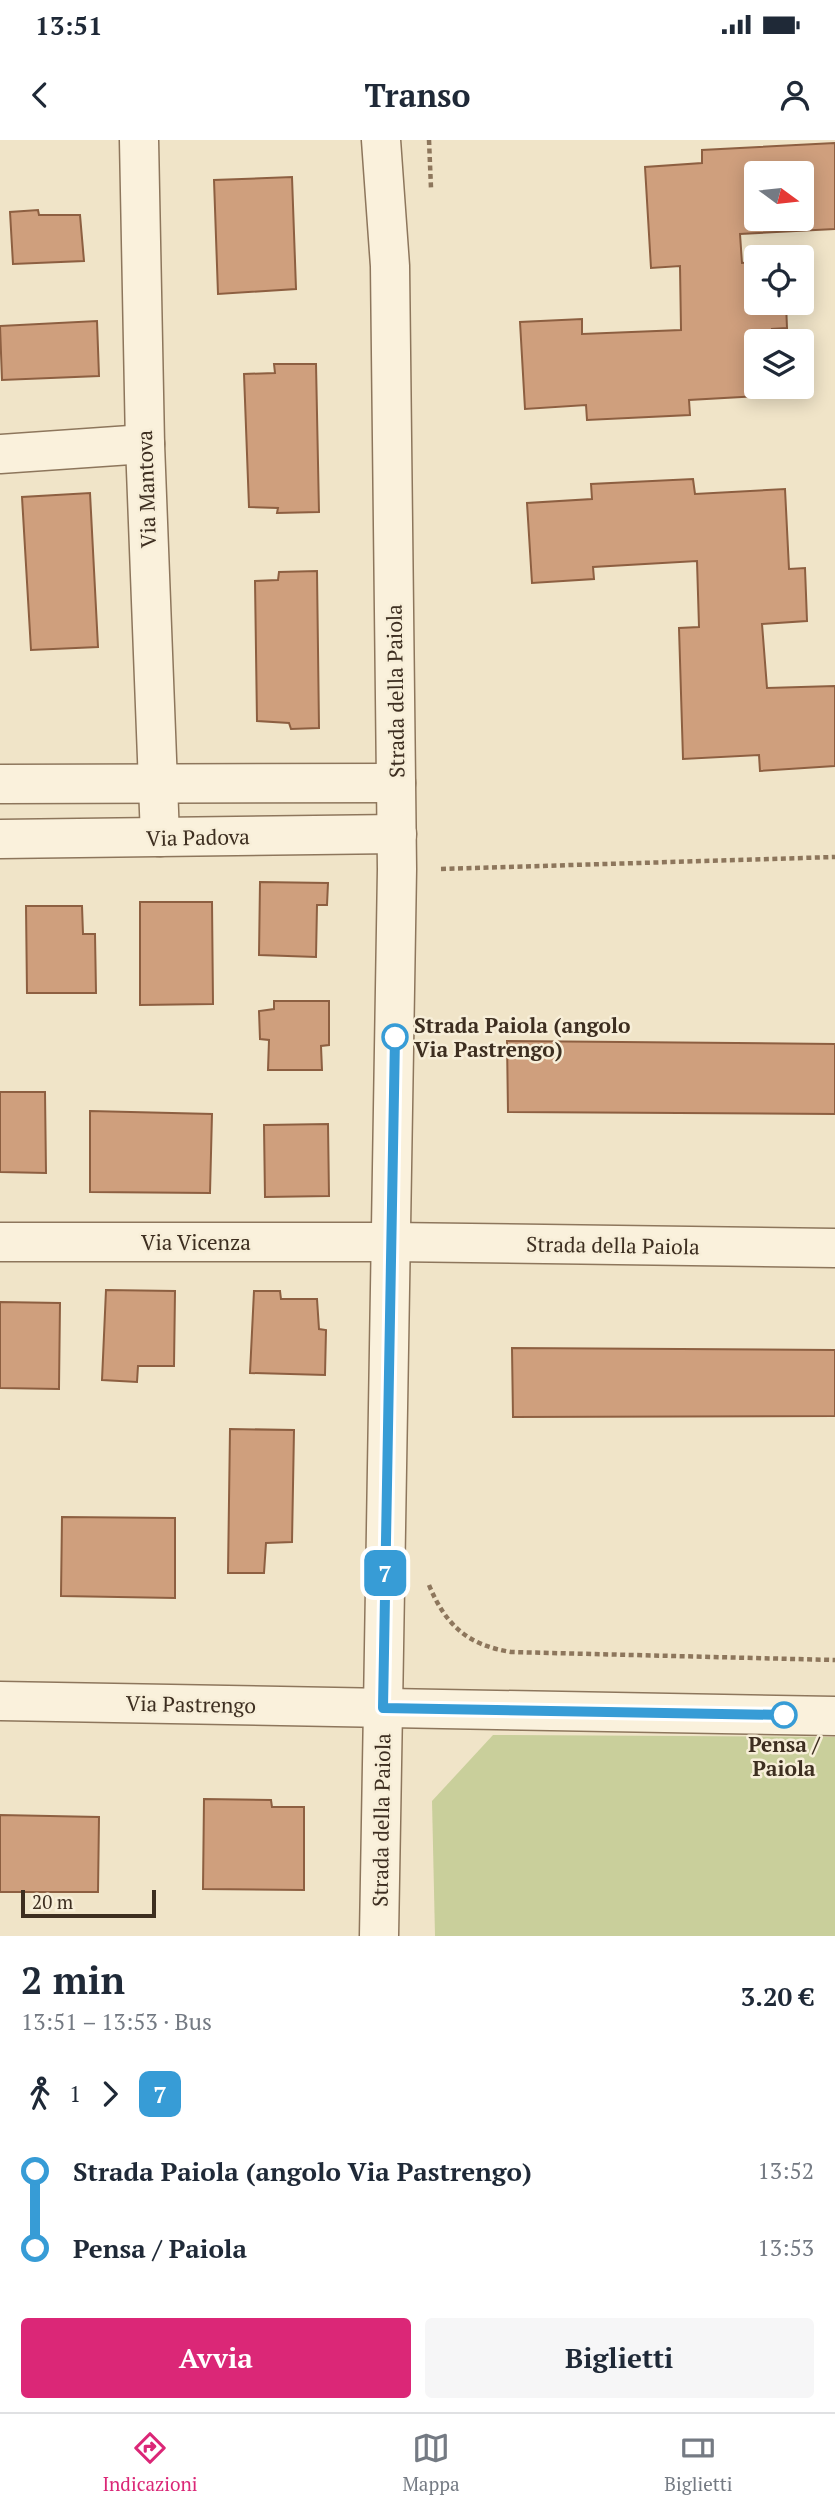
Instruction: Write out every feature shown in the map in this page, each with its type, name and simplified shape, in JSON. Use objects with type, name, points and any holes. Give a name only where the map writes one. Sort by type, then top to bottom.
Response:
[{"type":"street","name":"Via Mantova","points":[[139,140],[145,444],[160,837]]},
{"type":"street","name":"Strada della Paiola","points":[[379,1936],[397,851],[390,266],[381,140]]},
{"type":"street","points":[[0,454],[145,444]]},
{"type":"street","points":[[0,784],[396,783]]},
{"type":"street","name":"Via Padova","points":[[0,839],[160,837],[397,851]]},
{"type":"street","name":"Via Vicenza","points":[[0,1242],[391,1242]]},
{"type":"street","name":"Strada della Paiola","points":[[391,1242],[835,1248]]},
{"type":"street","name":"Via Pastrengo","points":[[0,1701],[835,1716]]},
{"type":"path","points":[[429,140],[431,190]]},
{"type":"path","points":[[397,851],[835,857]]},
{"type":"path","points":[[426,1576],[436,1603],[449,1622],[469,1638],[488,1648],[511,1652],[835,1660]]},
{"type":"green space","points":[[493,1735],[835,1737],[835,1936],[435,1936],[432,1801]]},
{"type":"building","points":[[835,143],[835,229],[814,230],[814,161],[744,161],[744,231],[797,231],[740,234],[744,263],[744,315],[786,315],[787,328],[744,329],[744,397],[689,400],[690,415],[587,420],[586,405],[525,409],[520,322],[582,319],[582,334],[681,330],[680,266],[651,268],[645,167],[702,163],[702,150]]},
{"type":"building","points":[[292,177],[296,289],[218,294],[214,180]]},
{"type":"building","points":[[38,210],[39,215],[80,215],[84,261],[13,264],[10,212]]},
{"type":"building","points":[[97,321],[99,376],[2,380],[0,326]]},
{"type":"building","points":[[274,364],[316,364],[319,512],[277,513],[278,508],[249,507],[244,374],[275,373]]},
{"type":"building","points":[[693,479],[695,494],[785,489],[789,569],[805,568],[807,621],[762,624],[767,688],[835,686],[835,766],[760,771],[759,755],[683,759],[679,628],[699,627],[697,561],[593,567],[594,579],[532,583],[527,503],[592,499],[591,484]]},
{"type":"building","points":[[90,493],[98,647],[31,650],[22,497]]},
{"type":"building","points":[[317,571],[319,728],[291,729],[289,723],[257,721],[255,581],[278,580],[279,572]]},
{"type":"building","points":[[260,882],[328,883],[327,905],[317,905],[316,957],[259,955]]},
{"type":"building","points":[[140,902],[212,902],[213,1004],[140,1005]]},
{"type":"building","points":[[26,906],[82,906],[83,934],[95,934],[96,993],[27,993]]},
{"type":"building","points":[[274,1001],[329,1001],[329,1045],[321,1046],[322,1070],[268,1070],[269,1040],[260,1039],[259,1011],[274,1009]]},
{"type":"building","points":[[507,1041],[835,1044],[835,1114],[508,1112]]},
{"type":"building","points":[[0,1092],[45,1092],[46,1173],[0,1172]]},
{"type":"building","points":[[90,1111],[212,1114],[210,1193],[90,1192]]},
{"type":"building","points":[[328,1124],[329,1196],[265,1197],[264,1125]]},
{"type":"building","points":[[106,1290],[175,1291],[174,1366],[138,1366],[137,1382],[102,1380]]},
{"type":"building","points":[[254,1291],[280,1291],[281,1299],[317,1299],[319,1329],[326,1330],[325,1375],[250,1373]]},
{"type":"building","points":[[0,1302],[60,1303],[59,1389],[0,1388]]},
{"type":"building","points":[[512,1348],[835,1350],[835,1416],[513,1417]]},
{"type":"building","points":[[230,1429],[294,1430],[292,1542],[266,1543],[264,1573],[228,1573]]},
{"type":"building","points":[[62,1517],[175,1518],[175,1598],[61,1596]]},
{"type":"building","points":[[204,1799],[271,1800],[272,1807],[304,1807],[304,1890],[203,1889]]},
{"type":"building","points":[[0,1815],[99,1817],[98,1892],[0,1892]]},
{"type":"bus line","name":"7","points":[[395,1037],[383,1708],[784,1715]]},
{"type":"place","name":"Strada Paiola (angolo Via Pastrengo)","points":[[395,1037]]},
{"type":"place","name":"Pensa / Paiola","points":[[784,1715]]}]
